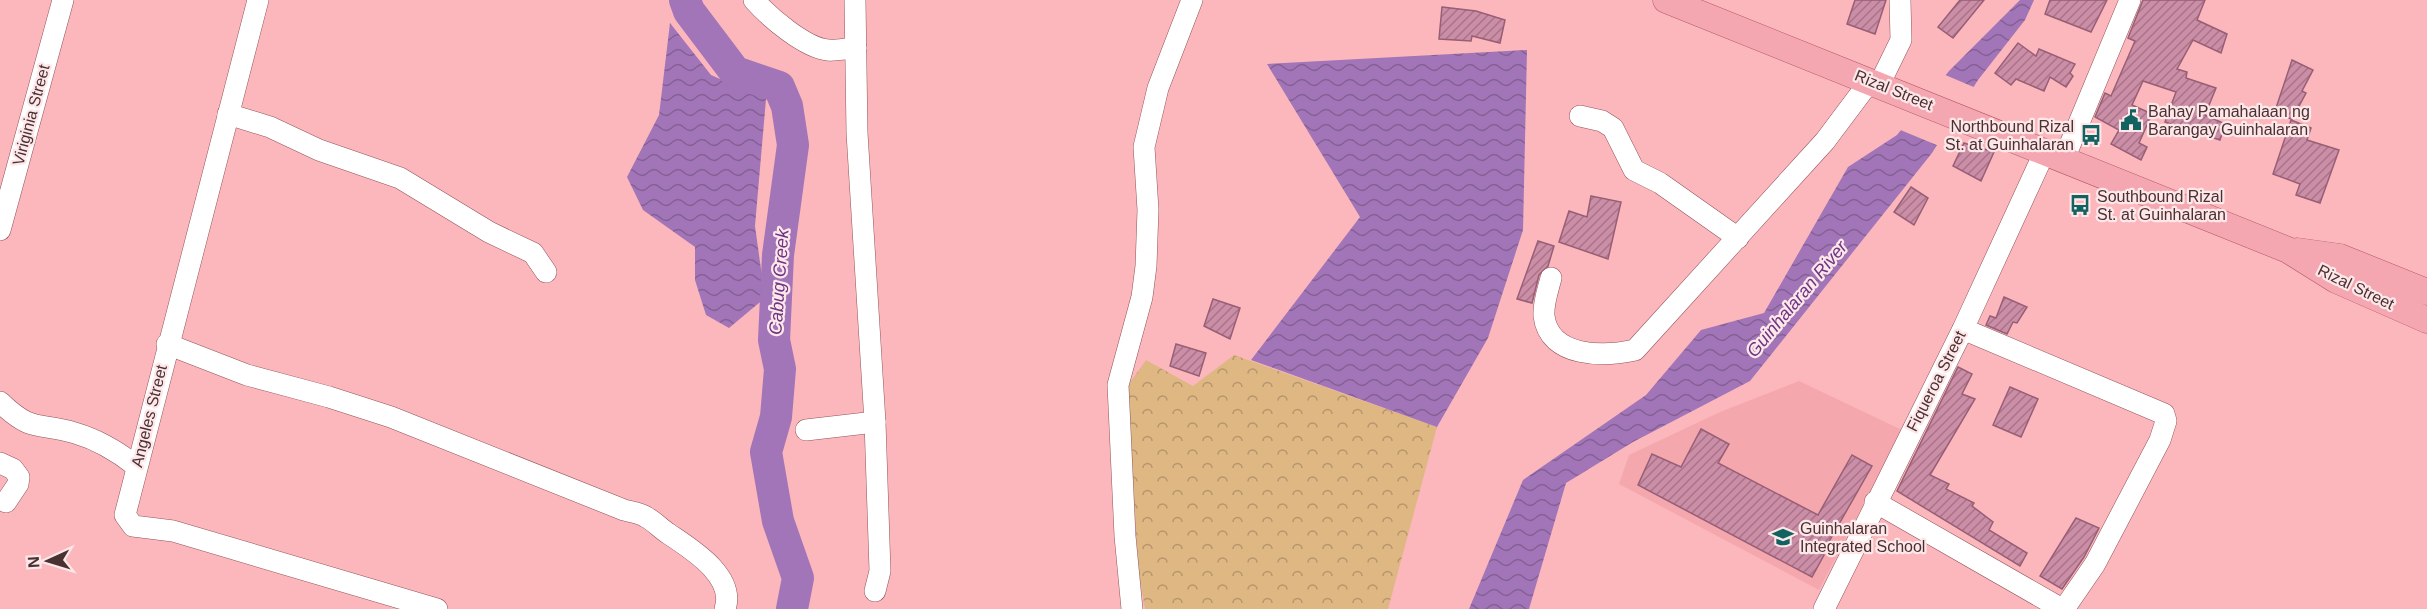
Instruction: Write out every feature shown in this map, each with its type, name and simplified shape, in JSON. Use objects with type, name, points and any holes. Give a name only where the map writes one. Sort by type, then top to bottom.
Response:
[{"type":"main road","name":"Rizal Street","points":[[1666,0],[2288,250],[2336,280],[2418,316]]},
{"type":"main road","name":"Rizal Street","points":[[2288,250],[2340,257],[2426,290]]},
{"type":"street","name":"Viriginia Street","points":[[0,230],[63,0]]},
{"type":"street","name":"Angeles Street","points":[[258,0],[167,344],[125,515],[133,526],[173,531],[436,609]]},
{"type":"street","points":[[754,0],[787,30],[810,43],[827,50],[856,48]]},
{"type":"street","points":[[855,0],[857,133],[875,422],[880,544],[880,571],[875,591]]},
{"type":"street","points":[[1132,609],[1120,472],[1118,384],[1142,297],[1146,266],[1148,210],[1144,147],[1158,88],[1192,0]]},
{"type":"street","points":[[1551,278],[1544,306],[1544,319],[1552,335],[1563,345],[1578,351],[1622,353],[1635,350],[1825,141],[1880,85],[1901,39],[1900,0]]},
{"type":"street","name":"Fiqueroa Street","points":[[1824,609],[1962,329],[2055,155],[2130,0]]},
{"type":"street","points":[[228,114],[270,127],[319,150],[400,178],[489,232],[533,253],[546,272]]},
{"type":"street","points":[[1580,116],[1602,121],[1613,128],[1634,170],[1660,183],[1738,238]]},
{"type":"street","points":[[2418,316],[2426,290]]},
{"type":"street","points":[[1875,502],[2063,609],[2095,564],[2160,440],[2166,421],[2164,414],[1962,329]]},
{"type":"street","points":[[167,344],[247,375],[329,397],[391,417],[624,510],[645,515],[699,555],[724,586],[725,609]]},
{"type":"street","points":[[0,402],[17,419],[27,424],[74,433],[110,445],[136,466]]},
{"type":"street","points":[[806,430],[875,422]]},
{"type":"street","points":[[0,463],[13,469],[19,477],[18,484],[6,502]]},
{"type":"shaded area","name":"Guinhalaran Integrated School","points":[[1799,381],[1902,430],[1819,590],[1619,484],[1629,455],[1720,412]]},
{"type":"green space","points":[[1234,355],[1437,427],[1388,609],[1145,609],[1139,575],[1126,388],[1146,360],[1193,386]]},
{"type":"water","name":"Guinhalaran River","points":[[2020,0],[2034,0],[2025,20],[1978,80],[1932,153],[1750,381],[1633,442],[1566,483],[1529,609],[1469,609],[1523,480],[1646,395],[1701,330],[1764,313],[1848,167],[1897,135],[1949,71]]},
{"type":"water","points":[[670,23],[711,75],[766,99],[755,226],[765,298],[729,328],[706,315],[695,280],[695,247],[643,210],[627,177],[659,115]]},
{"type":"water","points":[[1527,50],[1523,230],[1488,338],[1437,427],[1251,360],[1360,217],[1267,64]]},
{"type":"pier","points":[[1943,74],[1976,88],[1939,146],[1898,129]]},
{"type":"building","points":[[1855,0],[1886,0],[1875,34],[1847,24]]},
{"type":"building","points":[[1960,0],[1984,0],[1953,38],[1938,27]]},
{"type":"building","points":[[2050,0],[2107,0],[2091,32],[2045,14]]},
{"type":"building","points":[[2143,0],[2205,0],[2197,20],[2227,34],[2221,53],[2193,40],[2177,69],[2187,72],[2186,78],[2216,88],[2205,115],[2225,124],[2220,140],[2165,122],[2176,92],[2143,81],[2132,105],[2152,114],[2139,143],[2147,147],[2141,160],[2111,144],[2119,130],[2095,117],[2105,93],[2111,96],[2135,41],[2128,38]]},
{"type":"building","points":[[1442,7],[1476,11],[1505,20],[1500,43],[1472,36],[1471,41],[1439,39]]},
{"type":"building","points":[[2018,43],[2036,56],[2039,49],[2075,64],[2070,73],[2073,76],[2066,87],[2050,77],[2044,91],[2016,79],[2011,85],[1995,73]]},
{"type":"building","points":[[2292,60],[2313,70],[2302,91],[2306,93],[2292,119],[2274,114]]},
{"type":"building","points":[[2291,120],[2311,128],[2307,140],[2339,150],[2320,203],[2296,195],[2300,184],[2273,174]]},
{"type":"building","points":[[1964,143],[1994,152],[1981,181],[1953,166]]},
{"type":"building","points":[[1911,187],[1928,198],[1914,225],[1894,212]]},
{"type":"building","points":[[1591,196],[1621,202],[1608,259],[1559,242],[1569,211],[1587,217]]},
{"type":"building","points":[[1538,241],[1554,246],[1548,266],[1539,275],[1532,303],[1517,299]]},
{"type":"building","points":[[2004,297],[2027,307],[2017,323],[2013,322],[2007,334],[1986,325],[1990,316],[1996,318]]},
{"type":"building","points":[[1213,299],[1240,308],[1230,339],[1204,326]]},
{"type":"building","points":[[1176,344],[1206,353],[1199,376],[1170,366]]},
{"type":"building","points":[[1958,367],[1972,374],[1962,394],[1975,399],[1930,475],[1949,484],[1946,489],[1974,503],[1972,506],[1993,522],[1989,530],[2027,553],[2020,566],[1897,491]]},
{"type":"building","points":[[2010,387],[2038,399],[2021,437],[1993,425]]},
{"type":"building","points":[[1701,429],[1729,444],[1718,463],[1818,515],[1852,455],[1872,466],[1822,554],[1824,555],[1812,577],[1638,485],[1652,454],[1681,467]]},
{"type":"building","points":[[2076,518],[2099,528],[2084,557],[2062,589],[2040,576]]},
{"type":"waterway","name":"Cabug Creek","points":[[685,0],[689,11],[735,72],[779,87],[787,106],[793,145],[778,255],[774,340],[780,369],[776,417],[766,452],[778,521],[798,578],[792,609]]},
{"type":"place","name":"Bahay Pamahalaan ng Barangay Guinhalaran","points":[[2131,120]]},
{"type":"place","name":"Northbound Rizal St. at Guinhalaran","points":[[2091,135]]},
{"type":"place","name":"Southbound Rizal St. at Guinhalaran","points":[[2080,205]]},
{"type":"place","name":"Guinhalaran Integrated School","points":[[1783,537]]}]
